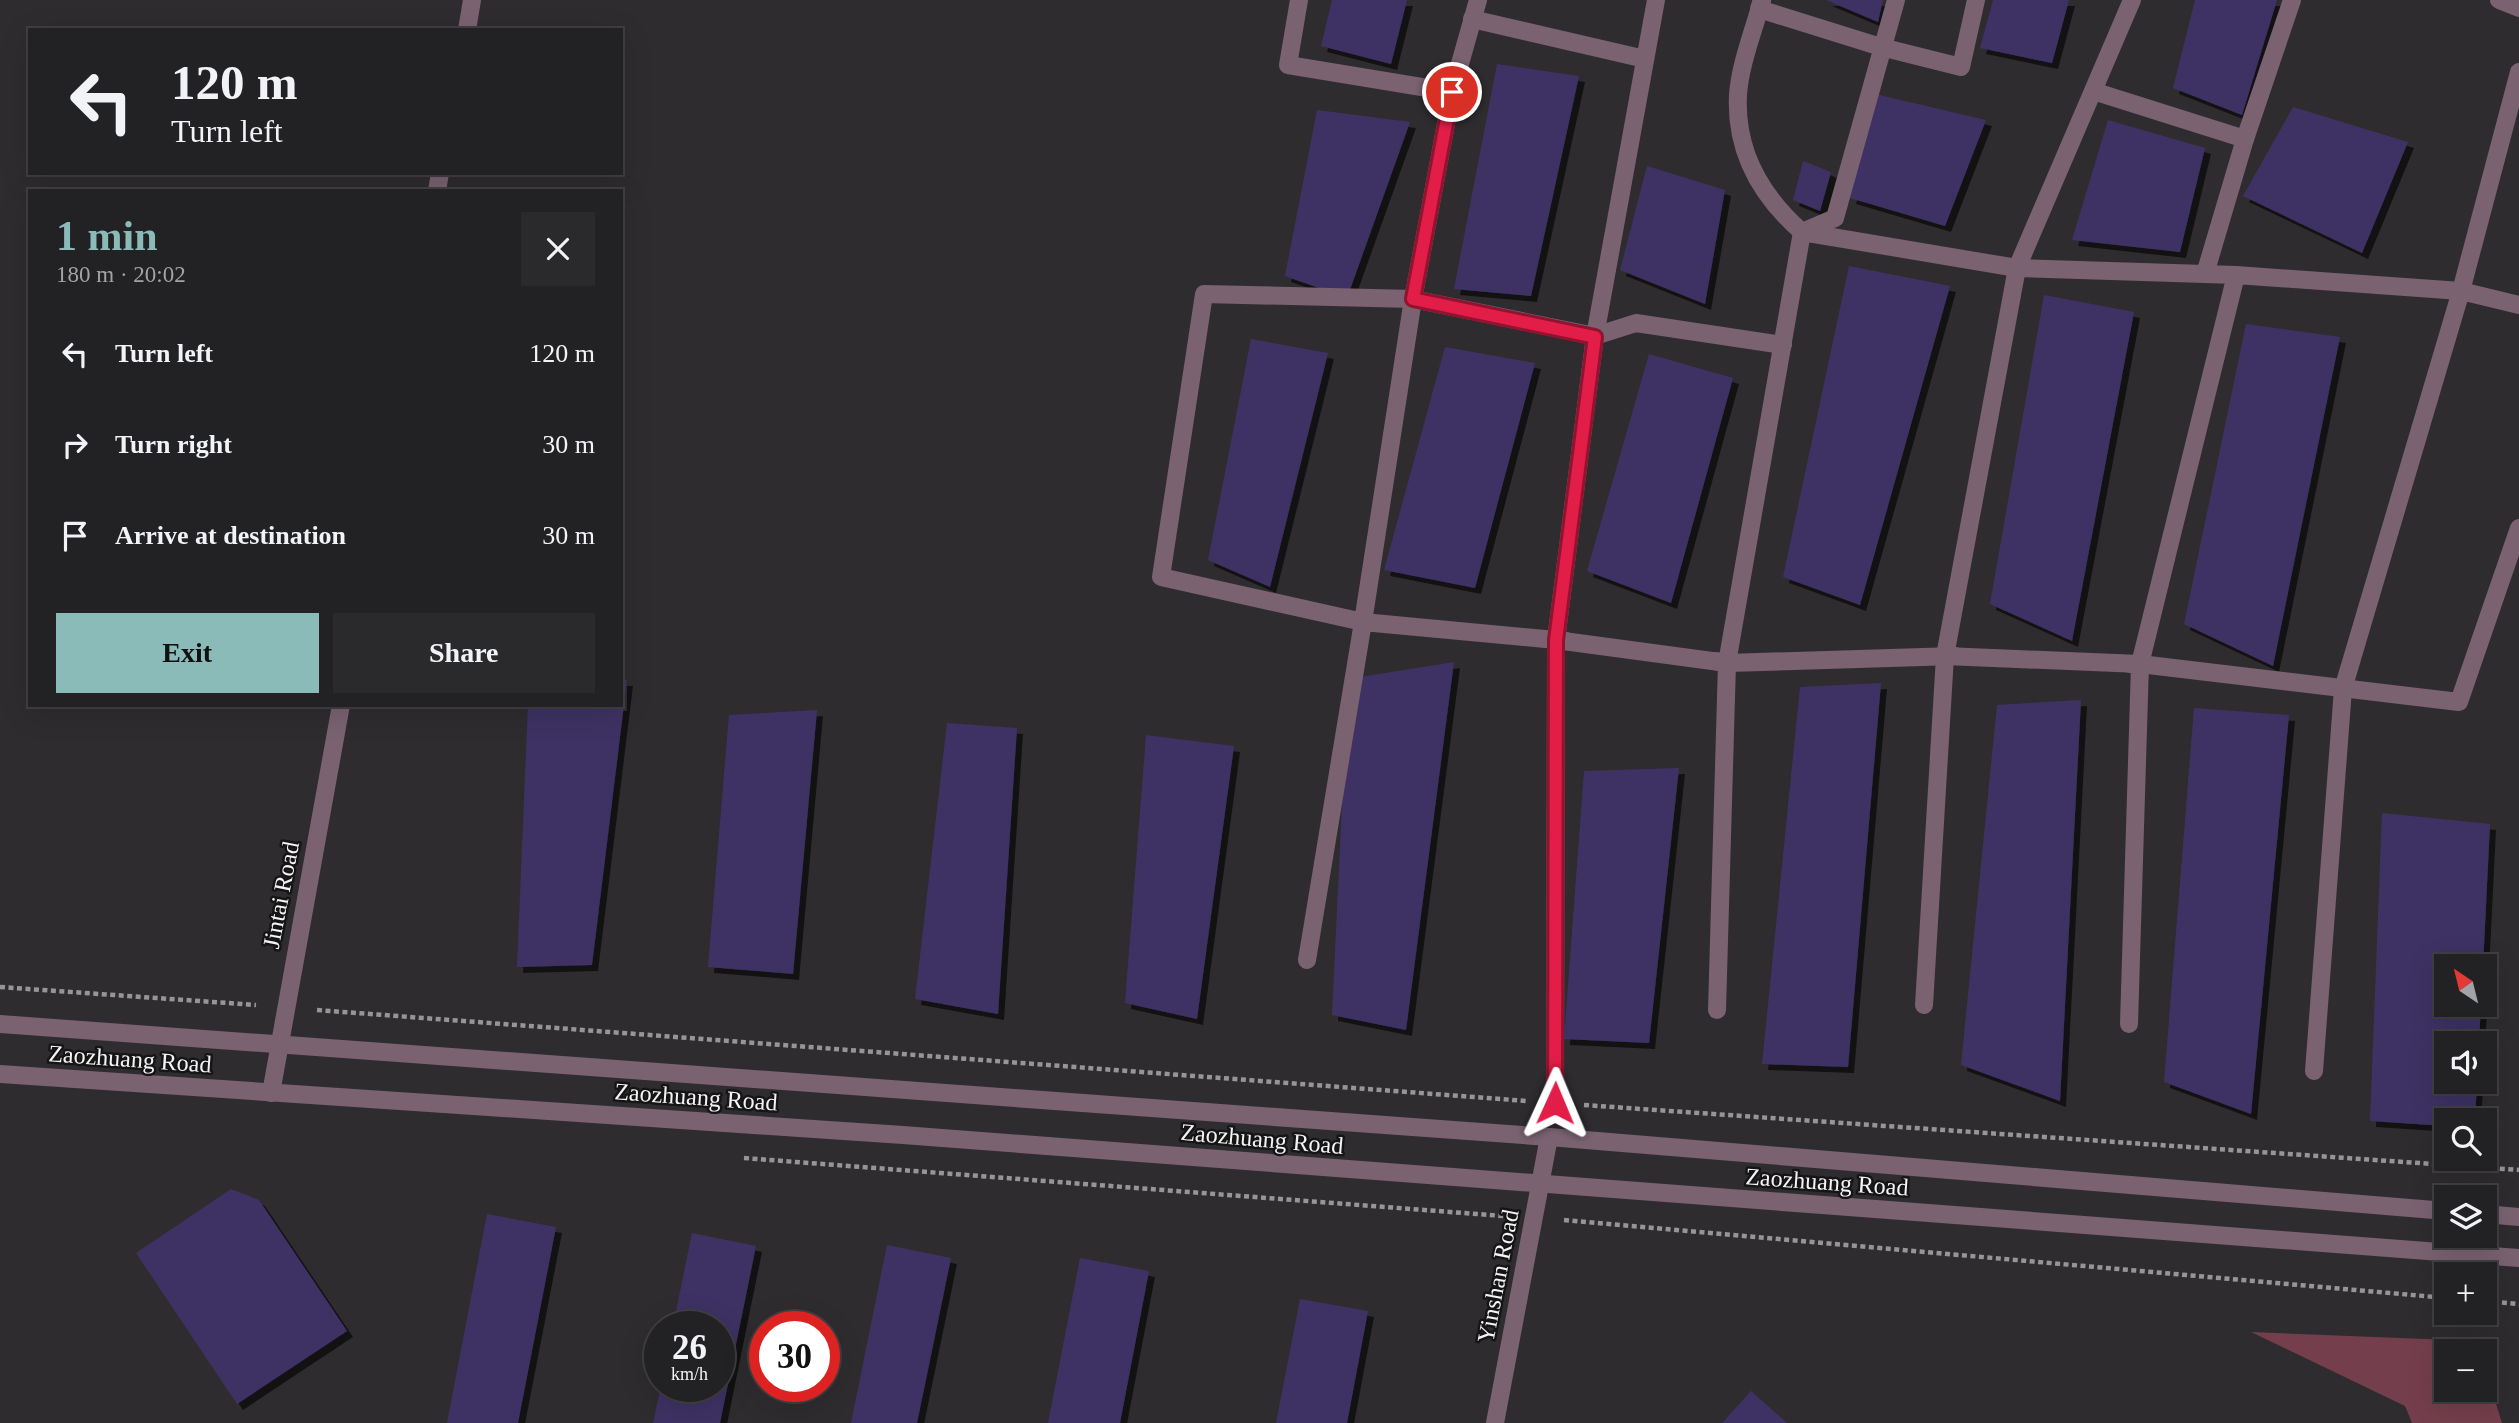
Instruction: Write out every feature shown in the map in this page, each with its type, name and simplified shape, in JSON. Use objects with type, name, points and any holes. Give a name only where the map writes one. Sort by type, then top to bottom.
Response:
[{"type":"street","points":[[467,28],[472,0]]},
{"type":"street","points":[[1299,0],[1288,65],[1452,92]]},
{"type":"street","points":[[1307,960],[1413,299],[1452,92],[1478,0]]},
{"type":"street","points":[[1555,1103],[1556,640],[1595,337],[1656,0]]},
{"type":"street","points":[[1802,232],[1835,218],[1896,0]]},
{"type":"street","points":[[1976,0],[1961,67],[1881,47],[1761,3],[1738,94],[1741,143],[1758,181],[1775,208],[1802,232],[2017,268],[2236,275]]},
{"type":"street","points":[[1924,1005],[1945,656],[2017,268],[2132,0]]},
{"type":"street","points":[[2292,0],[2245,139],[2205,274],[2460,291],[2519,306]]},
{"type":"street","points":[[2499,0],[2519,8]]},
{"type":"street","points":[[1472,19],[1646,59]]},
{"type":"street","points":[[2314,1071],[2343,689],[2460,291],[2519,72]]},
{"type":"street","points":[[2093,91],[2245,139]]},
{"type":"street","points":[[1717,1010],[1727,663],[1802,232]]},
{"type":"street","points":[[2129,1024],[2140,664],[2236,275]]},
{"type":"street","points":[[1783,345],[1636,323],[1595,337],[1413,299],[1204,294],[1161,577],[1363,622],[1556,640],[1727,663],[1945,656],[2140,664],[2459,702],[2519,528]]},
{"type":"street","name":"Jintai Road","points":[[271,1093],[341,707]]},
{"type":"street","name":"Zaozhuang Road","points":[[0,1024],[1549,1137],[2434,1210]]},
{"type":"street","name":"Zaozhuang Road","points":[[0,1074],[903,1135],[2519,1258]]},
{"type":"street","name":"Yinshan Road","points":[[1495,1423],[1549,1137]]},
{"type":"street","points":[[2497,1215],[2519,1217]]},
{"type":"path","points":[[0,987],[1555,1103],[2519,1170]]},
{"type":"path","points":[[742,1158],[1535,1218],[2434,1297]]},
{"type":"path","points":[[2497,1302],[2519,1304]]},
{"type":"shaded area","points":[[2251,1332],[2434,1339],[2434,1402],[2496,1402],[2502,1423],[2412,1423],[2405,1406]]},
{"type":"building","points":[[1332,0],[1407,0],[1391,64],[1321,46]]},
{"type":"building","points":[[1826,0],[1883,0],[1878,22]]},
{"type":"building","points":[[1993,0],[2069,0],[2052,63],[1980,48]]},
{"type":"building","points":[[2195,0],[2277,0],[2242,115],[2173,88]]},
{"type":"building","points":[[1497,64],[1579,76],[1531,296],[1454,289]]},
{"type":"building","points":[[1875,94],[1986,120],[1945,226],[1850,198]]},
{"type":"building","points":[[2293,107],[2408,142],[2362,253],[2243,196]]},
{"type":"building","points":[[1317,110],[1410,122],[1347,298],[1285,276]]},
{"type":"building","points":[[2108,120],[2205,148],[2180,252],[2072,240]]},
{"type":"building","points":[[1803,161],[1831,172],[1820,211],[1793,200]]},
{"type":"building","points":[[1647,166],[1725,190],[1705,304],[1620,270]]},
{"type":"building","points":[[1849,266],[1950,286],[1860,605],[1783,577]]},
{"type":"building","points":[[2044,295],[2134,312],[2072,641],[1990,604]]},
{"type":"building","points":[[2246,324],[2340,337],[2273,666],[2184,624]]},
{"type":"building","points":[[1251,339],[1328,353],[1270,587],[1208,560]]},
{"type":"building","points":[[1445,347],[1535,363],[1475,588],[1384,570]]},
{"type":"building","points":[[1649,354],[1733,378],[1671,603],[1587,571]]},
{"type":"building","points":[[1454,662],[1406,1030],[1332,1015],[1348,679]]},
{"type":"building","points":[[623,680],[627,680],[592,965],[517,967],[528,707],[623,707]]},
{"type":"building","points":[[1881,683],[1848,1067],[1762,1064],[1800,687]]},
{"type":"building","points":[[2081,700],[2060,1101],[1961,1065],[1997,705]]},
{"type":"building","points":[[2194,708],[2289,715],[2251,1114],[2164,1082]]},
{"type":"building","points":[[817,710],[793,974],[708,967],[729,715]]},
{"type":"building","points":[[947,723],[1017,728],[998,1014],[915,999]]},
{"type":"building","points":[[1146,735],[1234,746],[1197,1019],[1125,1003]]},
{"type":"building","points":[[1679,768],[1649,1043],[1564,1039],[1584,771]]},
{"type":"building","points":[[2382,813],[2490,824],[2484,954],[2434,954],[2434,1017],[2480,1017],[2480,1031],[2434,1031],[2434,1094],[2476,1094],[2476,1108],[2434,1108],[2434,1125],[2370,1121]]},
{"type":"building","points":[[231,1189],[259,1200],[347,1331],[237,1404],[136,1253]]},
{"type":"building","points":[[487,1214],[556,1227],[518,1423],[447,1423]]},
{"type":"building","points":[[692,1233],[756,1246],[735,1349],[735,1311],[676,1311]]},
{"type":"building","points":[[887,1245],[951,1258],[917,1423],[851,1423]]},
{"type":"building","points":[[1080,1258],[1149,1271],[1120,1423],[1048,1423]]},
{"type":"building","points":[[1300,1299],[1368,1311],[1347,1423],[1276,1423]]},
{"type":"building","points":[[1751,1391],[1787,1423],[1722,1423]]},
{"type":"building","points":[[658,1402],[724,1402],[720,1423],[653,1423]]},
{"type":"route","points":[[1452,92],[1413,299],[1595,337],[1556,640],[1555,1103]]}]
